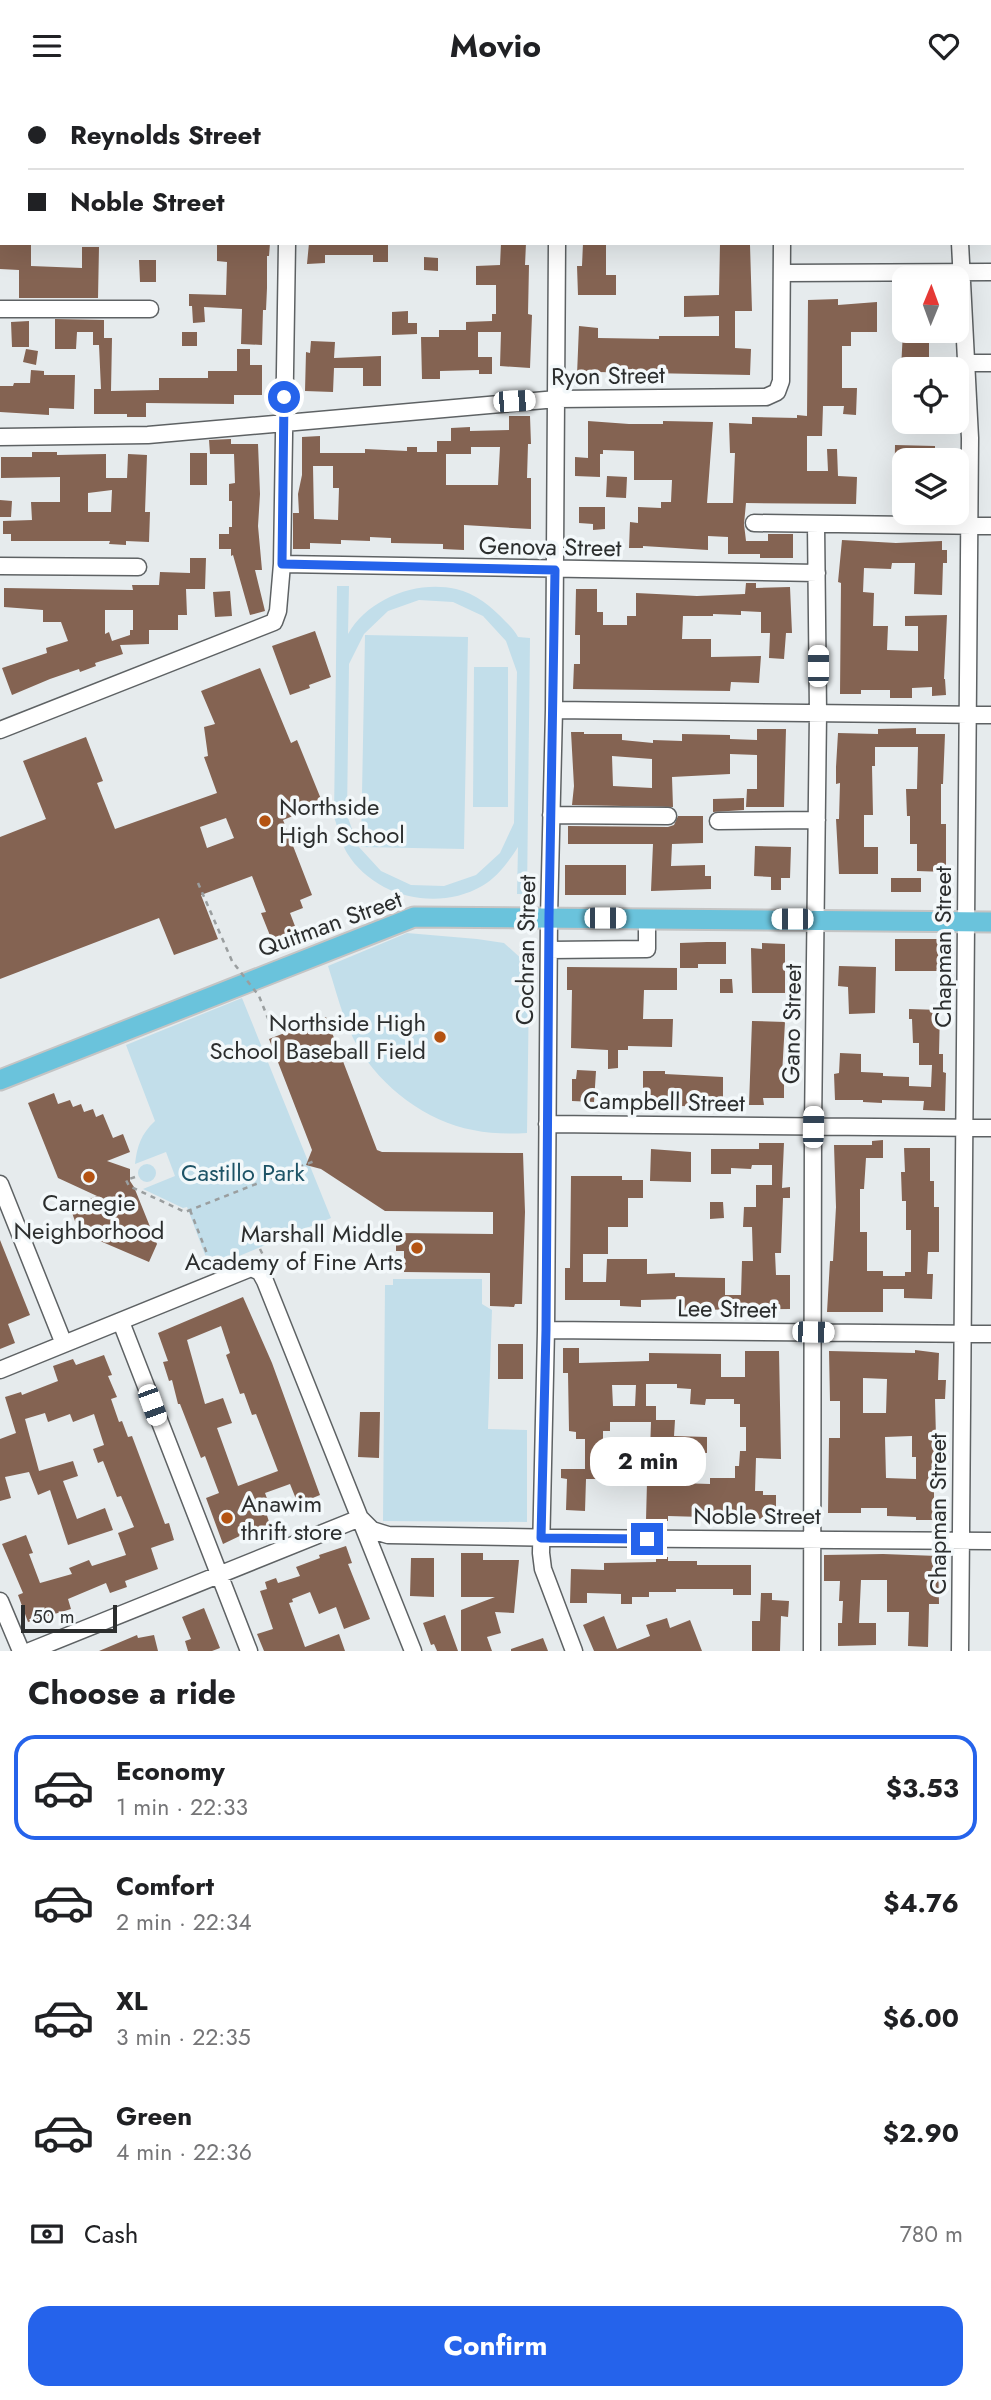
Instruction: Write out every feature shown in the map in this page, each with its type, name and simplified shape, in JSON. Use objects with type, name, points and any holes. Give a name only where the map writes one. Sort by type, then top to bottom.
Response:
[{"type":"main road","name":"Quitman Street","points":[[0,1080],[414,917],[991,922]]},
{"type":"street","points":[[0,730],[274,622],[278,611],[282,564],[287,245]]},
{"type":"street","name":"Cochran Street","points":[[557,245],[554,710],[541,1538],[543,1569],[574,1651]]},
{"type":"street","points":[[782,245],[783,273],[892,272]]},
{"type":"street","name":"Chapman Street","points":[[960,245],[960,266]]},
{"type":"street","points":[[970,272],[991,272]]},
{"type":"street","name":"Ryon Street","points":[[0,437],[148,435],[557,399],[766,397],[777,392],[781,381],[783,273]]},
{"type":"street","points":[[0,309],[150,309]]},
{"type":"street","points":[[969,363],[991,363]]},
{"type":"street","name":"Chapman Street","points":[[960,1651],[969,423]]},
{"type":"street","points":[[754,523],[991,526]]},
{"type":"street","name":"Gano Street","points":[[812,1651],[813,1127],[818,713],[816,524]]},
{"type":"street","name":"Genova Street","points":[[282,564],[817,573]]},
{"type":"street","points":[[0,566],[138,567]]},
{"type":"street","points":[[554,710],[991,715]]},
{"type":"street","points":[[551,815],[668,816]]},
{"type":"street","points":[[718,821],[817,820]]},
{"type":"street","points":[[549,950],[648,949],[647,918]]},
{"type":"street","name":"Campbell Street","points":[[547,1124],[991,1128]]},
{"type":"street","points":[[0,1184],[64,1344]]},
{"type":"street","points":[[0,1370],[251,1268],[260,1272],[413,1651]]},
{"type":"street","points":[[121,1322],[249,1651]]},
{"type":"street","name":"Lee Street","points":[[546,1330],[991,1334]]},
{"type":"street","points":[[30,1651],[360,1518]]},
{"type":"street","name":"Noble Street","points":[[360,1518],[372,1531],[382,1534],[541,1538],[991,1541]]},
{"type":"street","points":[[0,1601],[21,1651]]},
{"type":"path","points":[[198,883],[232,961],[259,996],[271,1026]]},
{"type":"path","points":[[135,1177],[126,1180],[136,1191],[185,1212],[317,1160]]},
{"type":"path","points":[[190,1210],[213,1269]]},
{"type":"path","points":[[260,1249],[263,1255],[261,1261]]},
{"type":"green space","points":[[337,586],[349,586],[348,634],[368,611],[380,602],[410,590],[441,587],[463,591],[476,597],[500,616],[518,637],[530,638],[527,894],[517,894],[518,847],[493,879],[464,894],[427,899],[390,890],[359,868],[347,853],[334,817]],"holes":[[[419,600],[453,602],[483,616],[506,641],[517,672],[514,823],[500,853],[476,875],[444,886],[411,885],[381,871],[358,846],[347,815],[349,664],[364,634],[388,611]]]},
{"type":"green space","points":[[365,635],[468,637],[464,849],[361,847]]},
{"type":"green space","points":[[474,667],[508,667],[508,807],[473,807]]},
{"type":"green space","name":"Northside High School Baseball Field","points":[[407,933],[504,943],[525,962],[529,987],[527,1133],[500,1133],[456,1126],[422,1111],[379,1076],[358,1047],[344,1018],[328,966]]},
{"type":"green space","name":"Castillo Park","points":[[242,998],[331,1218],[210,1268],[187,1207],[183,1208],[143,1189],[175,1176],[166,1152],[135,1164],[140,1141],[155,1121],[126,1045]]},
{"type":"green space","points":[[147,1164],[153,1167],[156,1173],[153,1179],[147,1182],[141,1179],[138,1173],[141,1167]]},
{"type":"green space","points":[[393,1279],[482,1279],[482,1304],[492,1310],[488,1429],[527,1430],[527,1522],[383,1521],[385,1285],[393,1285]]},
{"type":"building","points":[[0,245],[31,245],[31,266],[82,268],[82,247],[99,247],[98,298],[19,298],[19,270],[0,269]]},
{"type":"building","points":[[217,245],[270,245],[262,345],[241,344],[242,309],[204,307],[205,322],[193,323],[189,294],[226,295],[227,262],[217,261]]},
{"type":"building","points":[[309,245],[388,245],[388,262],[373,262],[373,255],[325,255],[325,263],[307,264]]},
{"type":"building","points":[[501,245],[526,245],[525,265],[529,265],[528,314],[532,315],[530,368],[500,366],[501,332],[478,332],[478,357],[492,357],[492,374],[479,374],[479,370],[440,371],[440,379],[422,379],[421,337],[439,337],[439,330],[466,330],[466,322],[492,321],[492,314],[496,314],[496,285],[476,285],[476,266],[500,265]]},
{"type":"building","points":[[583,245],[606,245],[606,275],[616,275],[616,295],[578,295],[577,266],[582,266]]},
{"type":"building","points":[[720,245],[750,245],[752,311],[735,311],[735,348],[751,349],[750,375],[597,372],[597,375],[577,375],[579,326],[598,328],[598,338],[719,336],[719,316],[684,317],[684,296],[719,295]]},
{"type":"building","points":[[424,257],[438,258],[438,271],[424,270]]},
{"type":"building","points":[[139,260],[156,260],[156,282],[140,282]]},
{"type":"building","points":[[838,299],[838,305],[877,302],[877,332],[851,332],[851,346],[842,346],[842,388],[857,388],[856,415],[843,414],[844,406],[823,406],[822,436],[807,436],[807,471],[828,471],[827,449],[837,449],[838,476],[857,477],[856,504],[746,503],[746,541],[768,541],[768,534],[793,534],[793,558],[728,554],[728,537],[708,536],[708,550],[643,546],[629,548],[630,522],[638,523],[638,507],[661,508],[661,502],[671,502],[672,480],[634,480],[634,451],[603,450],[603,454],[600,454],[600,477],[575,476],[575,457],[588,458],[588,421],[629,424],[663,424],[663,421],[713,422],[707,503],[733,503],[735,453],[730,453],[729,423],[752,424],[752,417],[807,416],[808,300]]},
{"type":"building","points":[[408,311],[408,323],[417,323],[417,334],[392,335],[392,312]]},
{"type":"building","points":[[55,319],[104,320],[104,338],[112,338],[111,391],[159,390],[159,378],[208,378],[208,371],[237,371],[237,349],[250,349],[250,365],[262,365],[262,395],[234,395],[234,404],[146,403],[146,417],[94,414],[94,389],[101,389],[99,345],[93,345],[93,332],[77,332],[76,349],[55,349]]},
{"type":"building","points":[[29,321],[29,347],[12,347],[11,322]]},
{"type":"building","points":[[182,332],[197,332],[197,346],[182,346]]},
{"type":"building","points":[[311,341],[335,342],[334,358],[381,356],[381,386],[363,386],[363,368],[334,368],[333,392],[305,391],[306,352],[310,353]]},
{"type":"building","points":[[902,343],[929,343],[929,357],[902,357]]},
{"type":"building","points":[[26,349],[38,351],[36,365],[23,362]]},
{"type":"building","points":[[31,370],[44,371],[44,375],[75,375],[74,409],[49,408],[49,415],[0,412],[0,386],[30,383]]},
{"type":"building","points":[[509,416],[530,416],[531,444],[528,444],[527,478],[531,478],[531,529],[464,525],[464,550],[443,549],[443,544],[391,543],[391,538],[370,537],[370,541],[310,543],[310,549],[293,549],[293,513],[299,513],[302,437],[320,436],[320,453],[365,453],[365,449],[407,451],[407,447],[417,447],[417,452],[437,452],[437,441],[451,441],[451,428],[470,427],[470,431],[509,430]],"holes":[[[471,447],[500,447],[498,485],[446,485],[446,454],[471,454]],[[313,466],[333,466],[333,488],[339,488],[338,520],[314,519]]]},
{"type":"building","points":[[231,439],[231,444],[258,444],[258,526],[262,570],[255,570],[265,611],[250,615],[231,549],[219,549],[219,534],[229,534],[229,527],[232,527],[229,484],[235,483],[234,454],[210,454],[209,440]]},
{"type":"building","points":[[895,445],[935,446],[935,448],[895,448]]},
{"type":"building","points":[[32,452],[57,452],[57,455],[106,454],[106,478],[127,478],[128,454],[147,455],[145,512],[150,512],[149,542],[126,541],[126,545],[109,544],[110,541],[11,541],[11,534],[3,534],[3,521],[32,520],[31,502],[60,502],[60,477],[1,478],[1,457],[32,457]],"holes":[[[112,490],[111,512],[88,512],[88,493]]]},
{"type":"building","points":[[190,453],[207,453],[207,485],[190,485]]},
{"type":"building","points":[[607,476],[627,477],[626,498],[606,497]]},
{"type":"building","points":[[0,500],[12,501],[11,517],[0,517]]},
{"type":"building","points":[[579,507],[605,507],[605,529],[593,530],[593,524],[579,523]]},
{"type":"building","points":[[842,540],[896,543],[942,541],[942,550],[947,550],[947,563],[943,563],[942,595],[914,594],[915,563],[892,563],[891,569],[864,568],[863,592],[874,593],[873,626],[888,626],[887,650],[918,651],[918,626],[905,626],[905,616],[947,615],[944,679],[946,695],[932,696],[932,687],[912,688],[912,698],[890,698],[890,690],[861,690],[861,694],[840,694],[841,583],[838,582]]},
{"type":"building","points":[[190,558],[206,558],[205,589],[186,589],[187,615],[178,615],[178,630],[149,630],[149,644],[120,645],[123,654],[12,695],[2,668],[47,653],[46,648],[68,641],[61,622],[43,622],[43,610],[4,607],[4,588],[133,590],[132,585],[159,585],[160,572],[190,573]],"holes":[[[105,610],[133,610],[133,630],[130,630],[130,635],[112,641],[109,632],[105,634]]]},
{"type":"building","points":[[746,583],[756,583],[756,588],[790,587],[792,633],[786,633],[784,659],[769,658],[770,633],[761,633],[761,612],[683,616],[682,639],[711,639],[711,657],[761,656],[759,683],[731,682],[730,691],[573,689],[574,664],[580,664],[580,635],[575,635],[576,589],[597,589],[597,612],[603,612],[603,625],[627,625],[627,616],[636,616],[636,593],[697,596],[745,594]]},
{"type":"building","points":[[230,591],[232,616],[215,617],[213,592]]},
{"type":"building","points":[[315,631],[331,677],[290,695],[272,646]]},
{"type":"building","points":[[260,668],[291,743],[297,740],[323,804],[283,820],[312,895],[300,900],[303,908],[290,913],[298,934],[273,943],[261,913],[266,912],[252,876],[201,895],[218,939],[174,955],[159,918],[0,979],[0,837],[46,819],[23,761],[86,737],[103,781],[97,783],[115,829],[217,793],[204,757],[208,756],[204,727],[215,724],[201,691]],"holes":[[[226,818],[234,838],[207,848],[200,827]]]},
{"type":"building","points":[[916,728],[916,734],[945,734],[941,824],[946,824],[946,872],[917,871],[917,844],[910,844],[906,789],[917,789],[918,747],[875,747],[875,766],[872,766],[873,815],[864,815],[864,847],[878,847],[878,874],[839,874],[836,819],[839,819],[840,783],[836,784],[838,733],[878,734],[878,729]]},
{"type":"building","points":[[757,729],[786,729],[784,807],[746,807],[747,789],[757,789],[757,755],[730,754],[730,774],[672,777],[673,807],[572,805],[574,786],[571,732],[622,734],[622,740],[653,743],[653,740],[682,741],[682,734],[730,735],[730,739],[757,740]],"holes":[[[612,756],[652,759],[652,788],[613,786]]]},
{"type":"building","points":[[744,798],[744,810],[713,812],[713,799]]},
{"type":"building","points":[[678,816],[703,816],[703,843],[672,844],[671,866],[705,865],[705,876],[711,876],[711,889],[651,891],[653,844],[568,844],[568,826],[668,827],[674,825]]},
{"type":"building","points":[[755,846],[791,847],[790,878],[781,878],[781,890],[771,890],[771,877],[754,876]]},
{"type":"building","points":[[565,865],[626,865],[626,895],[565,895]]},
{"type":"building","points":[[891,878],[921,878],[921,892],[891,892]]},
{"type":"building","points":[[895,939],[948,939],[948,971],[895,971]]},
{"type":"building","points":[[726,942],[726,964],[698,964],[698,968],[680,968],[680,943]]},
{"type":"building","points":[[762,943],[785,944],[785,993],[752,993],[751,948],[762,949]]},
{"type":"building","points":[[839,966],[876,967],[875,1013],[849,1014],[848,987],[838,986]]},
{"type":"building","points":[[567,967],[677,968],[677,990],[644,990],[643,1019],[673,1019],[672,1047],[628,1046],[628,1050],[618,1050],[618,1068],[608,1069],[608,1050],[571,1048],[572,990],[567,990]]},
{"type":"building","points":[[720,979],[732,979],[733,993],[720,993]]},
{"type":"building","points":[[909,1009],[940,1010],[939,1054],[943,1054],[943,1072],[946,1073],[945,1111],[923,1110],[924,1101],[882,1100],[882,1103],[835,1100],[834,1074],[839,1073],[840,1053],[861,1054],[861,1072],[909,1077],[909,1086],[931,1087],[932,1065],[919,1065],[919,1043],[913,1043]]},
{"type":"building","points":[[326,1017],[377,1150],[523,1153],[525,1212],[522,1304],[515,1304],[514,1307],[490,1306],[490,1273],[404,1272],[404,1251],[396,1251],[396,1233],[493,1234],[493,1212],[385,1211],[321,1169],[306,1165],[312,1150],[269,1039]]},
{"type":"building","points":[[752,1021],[785,1022],[782,1075],[784,1098],[763,1098],[764,1105],[749,1105]]},
{"type":"building","points":[[577,1070],[596,1071],[594,1102],[572,1101],[572,1079],[576,1079]]},
{"type":"building","points":[[643,1071],[723,1077],[723,1107],[679,1106],[679,1102],[643,1102]]},
{"type":"building","name":"Carnegie Neighborhood","points":[[54,1093],[58,1104],[70,1100],[73,1107],[81,1104],[84,1112],[93,1109],[96,1117],[103,1114],[113,1138],[123,1134],[130,1152],[107,1161],[130,1169],[130,1181],[157,1244],[149,1262],[79,1232],[82,1227],[76,1224],[70,1207],[97,1196],[58,1178],[28,1103]]},
{"type":"building","points":[[883,1140],[883,1158],[866,1158],[864,1189],[860,1189],[860,1232],[867,1232],[867,1271],[883,1271],[883,1276],[905,1276],[905,1272],[911,1272],[911,1230],[906,1230],[906,1201],[902,1201],[904,1148],[930,1148],[930,1181],[934,1181],[934,1207],[939,1207],[939,1252],[928,1252],[927,1274],[933,1274],[932,1299],[904,1298],[904,1289],[883,1289],[883,1312],[827,1312],[836,1207],[834,1145],[872,1145],[872,1141]]},
{"type":"building","points":[[759,1143],[784,1143],[782,1188],[790,1187],[790,1198],[783,1198],[781,1253],[775,1253],[776,1275],[790,1275],[790,1309],[680,1310],[681,1299],[641,1300],[641,1307],[620,1306],[620,1300],[565,1300],[565,1268],[570,1268],[571,1176],[622,1176],[622,1180],[643,1180],[643,1198],[628,1198],[628,1227],[608,1227],[608,1254],[583,1254],[583,1282],[606,1282],[607,1259],[647,1259],[647,1274],[675,1273],[675,1277],[725,1278],[725,1295],[741,1295],[742,1261],[753,1261],[752,1227],[743,1227],[744,1207],[756,1207],[756,1185],[772,1185],[772,1165],[752,1165],[751,1169],[731,1168],[731,1174],[711,1174],[711,1149],[759,1149]]},
{"type":"building","points":[[651,1149],[691,1152],[691,1182],[650,1181]]},
{"type":"building","points":[[710,1202],[723,1202],[724,1218],[710,1219]]},
{"type":"building","points":[[0,1240],[30,1315],[8,1324],[15,1343],[0,1349]]},
{"type":"building","points":[[243,1297],[272,1363],[320,1495],[298,1504],[290,1484],[265,1493],[269,1504],[264,1506],[270,1525],[223,1544],[206,1498],[219,1493],[205,1456],[201,1458],[178,1404],[172,1380],[169,1381],[163,1362],[168,1361],[158,1333]],"holes":[[[221,1326],[230,1353],[226,1355],[240,1394],[244,1393],[252,1415],[256,1414],[278,1471],[238,1486],[217,1428],[232,1423],[223,1398],[205,1404],[187,1340]]]},
{"type":"building","points":[[498,1344],[523,1344],[523,1379],[498,1379]]},
{"type":"building","points":[[563,1348],[579,1348],[579,1363],[649,1361],[649,1353],[721,1354],[721,1377],[745,1377],[745,1351],[779,1351],[781,1459],[756,1458],[755,1491],[763,1491],[763,1495],[776,1495],[776,1519],[668,1516],[668,1521],[646,1520],[647,1482],[710,1484],[710,1478],[735,1478],[735,1466],[739,1466],[740,1451],[746,1451],[746,1427],[740,1427],[740,1404],[734,1404],[734,1399],[706,1399],[705,1405],[690,1404],[691,1389],[677,1388],[677,1384],[646,1384],[646,1406],[656,1406],[656,1420],[675,1420],[674,1436],[707,1437],[707,1453],[650,1452],[651,1422],[610,1422],[610,1431],[603,1431],[603,1464],[625,1464],[625,1479],[586,1479],[585,1511],[566,1510],[567,1479],[561,1478],[561,1469],[585,1469],[585,1439],[576,1439],[576,1432],[569,1431],[568,1373],[563,1373]],"holes":[[[612,1385],[636,1385],[635,1406],[613,1406]]]},
{"type":"building","points":[[915,1350],[939,1353],[938,1380],[946,1380],[945,1399],[935,1399],[939,1457],[934,1457],[934,1520],[887,1516],[887,1508],[861,1508],[861,1513],[828,1513],[829,1438],[840,1438],[840,1401],[830,1401],[829,1351],[915,1353]],"holes":[[[863,1378],[887,1379],[886,1413],[863,1413]],[[912,1436],[916,1479],[886,1478],[885,1437]]]},
{"type":"building","points":[[104,1355],[112,1375],[108,1376],[117,1397],[111,1399],[119,1422],[122,1421],[128,1437],[132,1436],[165,1524],[169,1523],[174,1540],[151,1548],[158,1569],[125,1581],[127,1587],[110,1593],[106,1583],[68,1599],[71,1609],[28,1622],[18,1595],[23,1593],[2,1544],[26,1535],[33,1553],[29,1554],[40,1583],[72,1574],[69,1568],[89,1560],[92,1566],[126,1555],[118,1533],[134,1527],[121,1496],[117,1497],[103,1461],[98,1463],[93,1449],[104,1445],[94,1414],[73,1422],[70,1414],[48,1422],[45,1413],[25,1419],[39,1471],[73,1461],[78,1476],[63,1481],[77,1519],[105,1508],[113,1530],[68,1545],[50,1490],[38,1495],[29,1472],[5,1477],[11,1498],[0,1501],[0,1439],[16,1433],[5,1397],[21,1392],[22,1395],[58,1381],[53,1366],[73,1359],[76,1365]]},
{"type":"building","points":[[360,1412],[380,1412],[379,1458],[358,1457]]},
{"type":"building","points":[[346,1546],[352,1563],[348,1564],[370,1619],[344,1629],[336,1607],[319,1614],[310,1592],[292,1599],[293,1602],[289,1603],[305,1647],[339,1634],[345,1651],[264,1651],[257,1634],[273,1629],[260,1591],[267,1589],[265,1582],[276,1578],[278,1583],[300,1576],[296,1567],[320,1558],[319,1555]]},
{"type":"building","points":[[461,1553],[483,1553],[483,1560],[519,1560],[514,1613],[495,1612],[501,1633],[487,1637],[492,1651],[461,1651],[461,1610],[495,1597],[461,1597]]},
{"type":"building","points":[[824,1555],[938,1556],[939,1604],[929,1604],[928,1647],[908,1646],[909,1612],[887,1612],[887,1580],[861,1580],[859,1623],[876,1623],[876,1645],[838,1646],[838,1623],[842,1623],[843,1601],[839,1601],[840,1581],[824,1581]]},
{"type":"building","points":[[656,1557],[668,1557],[668,1561],[697,1561],[697,1565],[751,1565],[751,1595],[733,1595],[733,1589],[676,1589],[676,1592],[649,1592],[649,1597],[632,1597],[632,1604],[621,1604],[621,1594],[587,1593],[587,1603],[570,1603],[571,1569],[604,1570],[604,1563],[656,1562]]},
{"type":"building","points":[[411,1558],[434,1558],[434,1597],[410,1596]]},
{"type":"building","points":[[761,1593],[772,1593],[772,1600],[789,1601],[788,1617],[781,1616],[780,1651],[752,1651],[752,1621],[760,1621]]},
{"type":"building","points":[[204,1608],[220,1648],[212,1651],[188,1651],[185,1641],[191,1639],[182,1617]]},
{"type":"building","points":[[445,1615],[458,1651],[437,1651],[434,1644],[431,1645],[423,1623]]},
{"type":"building","points":[[604,1616],[617,1649],[650,1636],[646,1625],[667,1618],[670,1628],[690,1620],[702,1651],[594,1651],[583,1625]]},
{"type":"building","points":[[137,1635],[138,1638],[154,1635],[158,1651],[99,1651]]},
{"type":"building","points":[[543,1638],[548,1651],[511,1651],[511,1649]]},
{"type":"place","name":"Northside High School","points":[[265,821]]},
{"type":"place","name":"Northside High School Baseball Field","points":[[440,1037]]},
{"type":"place","name":"Carnegie Neighborhood","points":[[89,1177]]},
{"type":"place","name":"Marshall Middle Academy of Fine Arts","points":[[417,1248]]},
{"type":"place","name":"Anawim thrift store","points":[[227,1518]]},
{"type":"route","points":[[284,397],[282,564],[555,570],[541,1538],[647,1539]]}]
